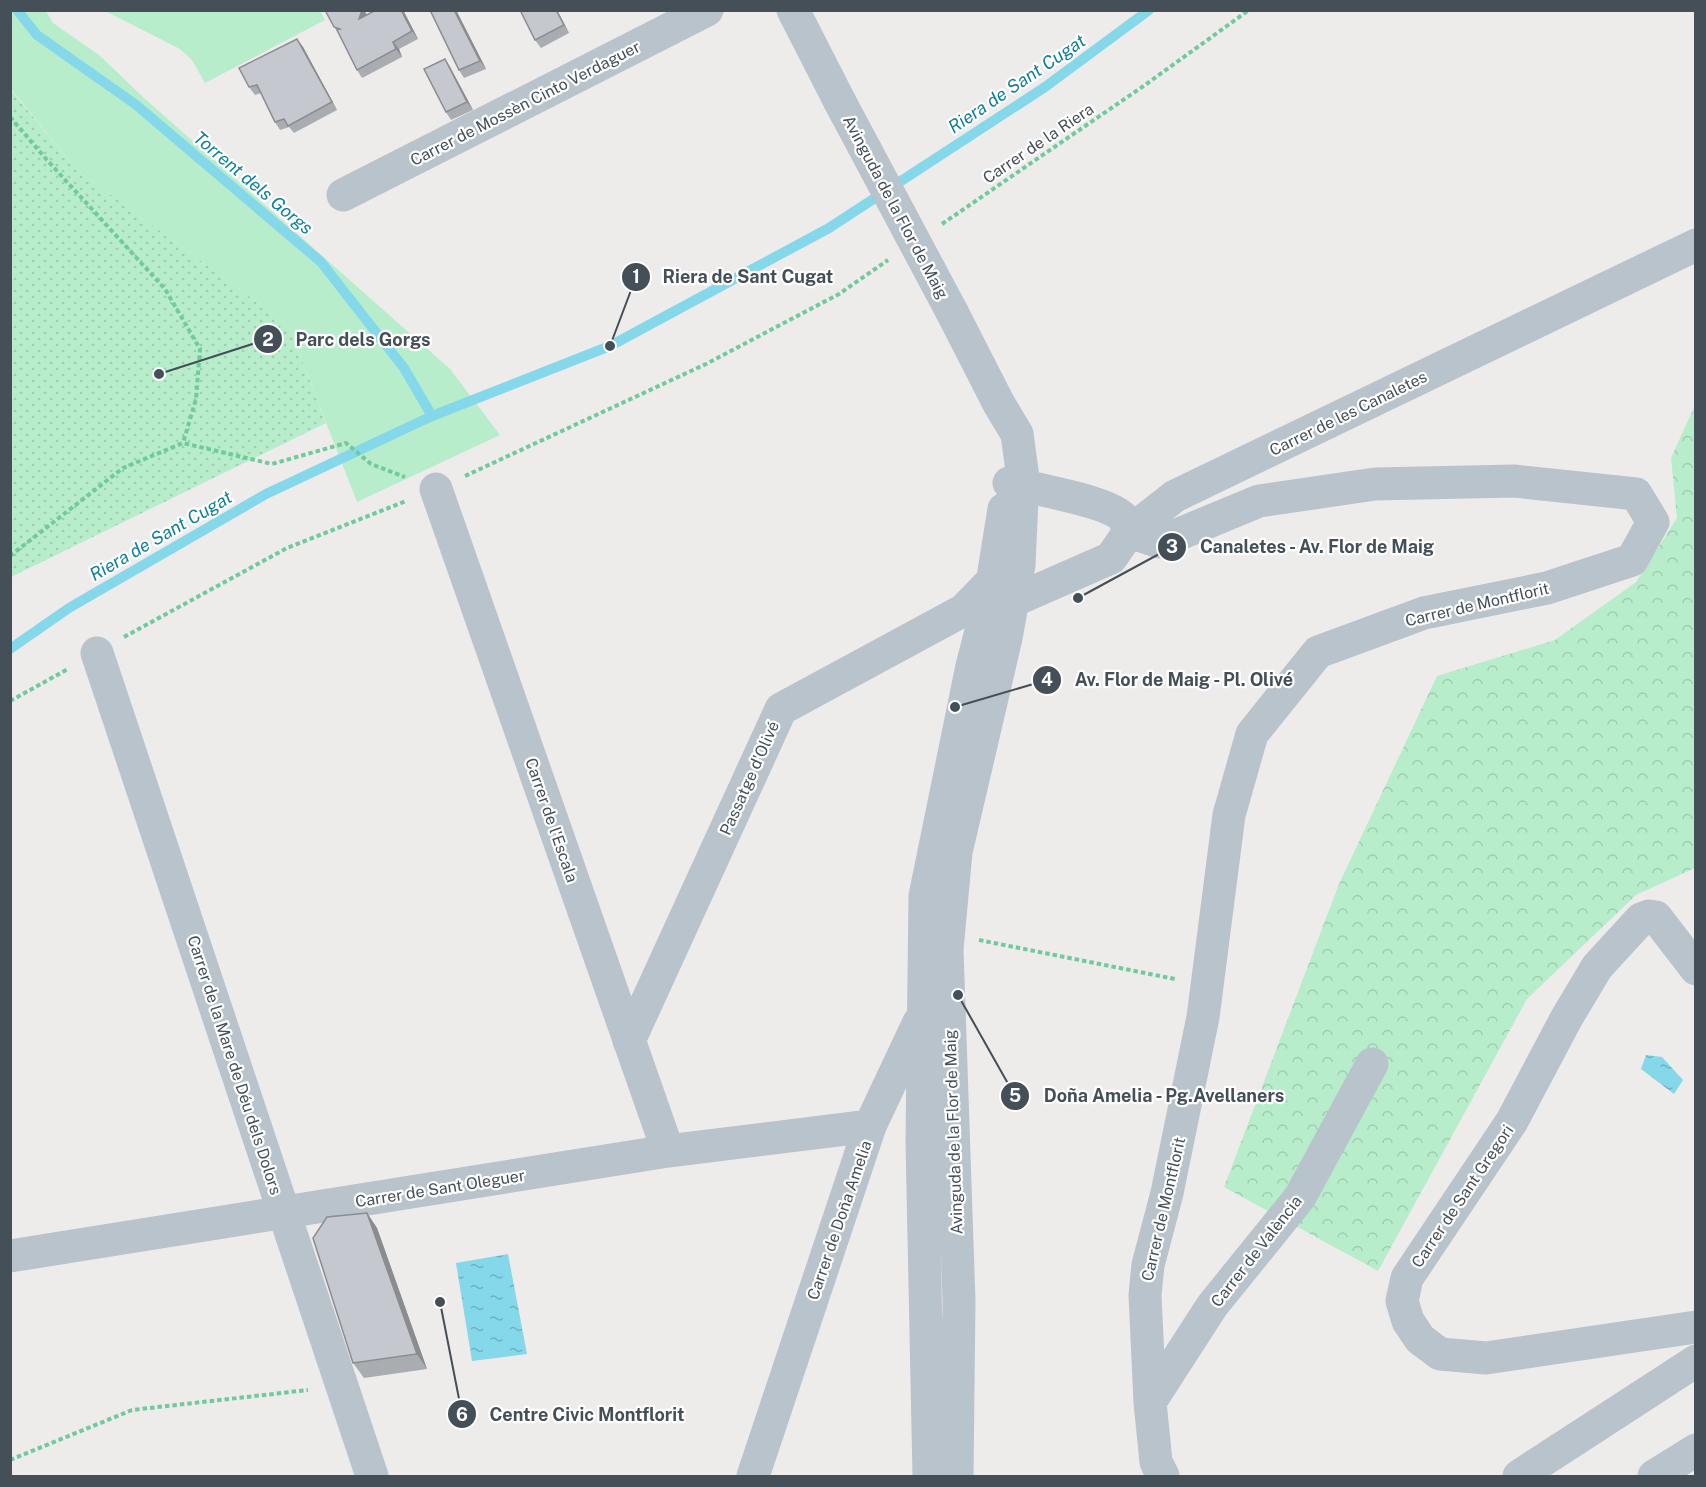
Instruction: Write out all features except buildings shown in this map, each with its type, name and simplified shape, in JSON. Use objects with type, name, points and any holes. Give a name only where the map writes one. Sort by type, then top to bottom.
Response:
[{"type":"street","name":"Carrer de Mossèn Cinto Verdaguer","points":[[343,195],[707,10]]},
{"type":"street","name":"Avinguda de la Flor de Maig","points":[[793,10],[999,404],[1017,434],[1019,565],[998,593],[972,666],[925,896],[922,1142],[929,1476]]},
{"type":"street","name":"Carrer de les Canaletes","points":[[1129,532],[1175,496],[1695,245]]},
{"type":"street","name":"Carrer de Montflorit","points":[[1129,532],[1160,542],[1259,501],[1375,484],[1503,481],[1636,494],[1653,522],[1632,560],[1547,588],[1424,613],[1318,652],[1252,734],[1229,815],[1208,986],[1179,1136],[1148,1265],[1144,1295],[1150,1402],[1156,1462],[1162,1476]]},
{"type":"street","points":[[998,593],[1111,558],[1129,532],[1123,518],[1107,508],[1016,485]]},
{"type":"street","name":"Carrer de l'Escala","points":[[436,489],[668,1151]]},
{"type":"street","name":"Avinguda de la Flor de Maig","points":[[957,1476],[959,1301],[948,974],[949,934],[956,852],[1006,638],[998,593]]},
{"type":"street","name":"Passatge d'Olivé","points":[[630,1041],[781,709],[998,593]]},
{"type":"street","name":"Carrer de la Mare de Déu dels Dolors","points":[[97,652],[372,1476]]},
{"type":"street","name":"Carrer de Sant Gregori","points":[[1695,969],[1656,917],[1649,916],[1641,919],[1597,967],[1566,1019],[1512,1121],[1407,1278],[1402,1301],[1408,1321],[1420,1339],[1440,1354],[1486,1358],[1695,1327]]},
{"type":"street","name":"Carrer de Doña Amelia","points":[[753,1476],[870,1126],[924,1010],[948,974]]},
{"type":"street","name":"Carrer de València","points":[[1150,1402],[1212,1306],[1300,1197],[1372,1064]]},
{"type":"street","name":"Carrer de Sant Oleguer","points":[[10,1256],[668,1151],[870,1126]]},
{"type":"street","points":[[1519,1476],[1695,1361]]},
{"type":"street","points":[[1654,1476],[1695,1450]]},
{"type":"path","name":"Carrer de la Riera","points":[[934,229],[1145,86],[1249,10]]},
{"type":"path","points":[[10,117],[165,289],[200,349],[196,399],[183,443]]},
{"type":"path","points":[[839,294],[896,255]]},
{"type":"path","points":[[10,556],[123,468],[183,443],[272,464],[346,443],[371,464]]},
{"type":"path","points":[[10,701],[97,652]]},
{"type":"path","points":[[949,934],[1208,986]]},
{"type":"path","points":[[10,1460],[132,1410],[342,1386]]},
{"type":"green space","points":[[10,11],[46,11],[53,23],[99,55],[143,97],[450,369],[500,435],[357,502],[288,325],[77,170],[11,89]]},
{"type":"green space","points":[[105,11],[320,11],[325,20],[205,83],[192,60],[180,49]]},
{"type":"green space","points":[[10,89],[77,170],[288,325],[326,423],[11,577]]},
{"type":"green space","points":[[1695,405],[1695,868],[1636,895],[1527,999],[1378,1271],[1224,1187],[1339,884],[1437,676],[1555,640],[1636,582],[1677,518],[1671,458]]},
{"type":"water","points":[[1646,1055],[1662,1057],[1683,1080],[1674,1094],[1641,1069]]},
{"type":"water","points":[[508,1254],[527,1354],[472,1361],[456,1263]]},
{"type":"waterway","name":"Torrent dels Gorgs","points":[[17,10],[37,35],[135,104],[321,262],[404,368],[432,416]]},
{"type":"waterway","name":"Riera de Sant Cugat","points":[[10,649],[69,608],[266,494],[432,416],[610,346],[829,228],[1045,87],[1149,10]]},
{"type":"place","name":"Riera de Sant Cugat","points":[[610,346]]},
{"type":"place","name":"Parc dels Gorgs","points":[[159,374]]},
{"type":"place","name":"Canaletes - Av. Flor de Maig","points":[[1078,598]]},
{"type":"place","name":"Av. Flor de Maig - Pl. Olivé","points":[[955,707]]},
{"type":"place","name":"Doña Amelia - Pg.Avellaners","points":[[958,995]]},
{"type":"place","name":"Centre Civic Montflorit","points":[[440,1302]]}]
